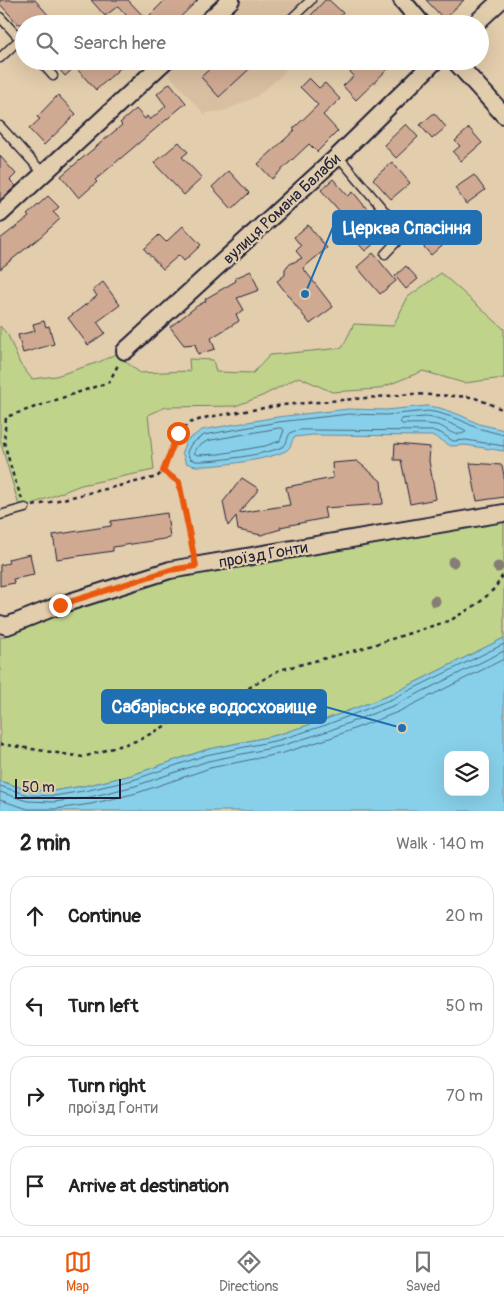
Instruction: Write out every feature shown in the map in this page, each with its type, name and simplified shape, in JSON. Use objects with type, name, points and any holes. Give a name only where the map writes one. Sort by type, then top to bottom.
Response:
[{"type":"street","points":[[215,15],[231,0]]},
{"type":"street","points":[[402,0],[414,15]]},
{"type":"street","points":[[485,15],[501,0]]},
{"type":"street","points":[[0,214],[155,70]]},
{"type":"street","name":"вулиця Романа Балаби","points":[[125,351],[338,156],[426,70]]},
{"type":"street","points":[[463,70],[504,115]]},
{"type":"street","name":"проїзд Гонти","points":[[0,624],[7,626],[60,605],[170,570],[504,513]]},
{"type":"lane","points":[[295,15],[311,0]]},
{"type":"lane","points":[[0,17],[15,33]]},
{"type":"lane","points":[[0,58],[15,46]]},
{"type":"lane","points":[[48,70],[53,76]]},
{"type":"lane","points":[[0,126],[44,174]]},
{"type":"lane","points":[[338,156],[398,227],[401,237],[385,254]]},
{"type":"lane","points":[[0,515],[25,508]]},
{"type":"path","points":[[125,351],[109,382],[6,417],[4,442],[25,508],[157,477],[163,471],[178,433],[189,423],[208,417],[282,405],[412,394],[473,397],[504,410]]},
{"type":"path","points":[[163,471],[179,482],[196,566]]},
{"type":"path","points":[[0,744],[83,757],[139,740],[189,713],[232,698],[279,670],[357,650],[451,620],[478,603],[496,588],[504,573]]},
{"type":"shaded area","points":[[239,0],[325,0],[311,15],[224,15]]},
{"type":"shaded area","points":[[165,70],[285,70],[256,97],[224,111],[206,113],[206,116]]},
{"type":"green space","points":[[441,273],[504,329],[504,378],[464,383],[423,371],[378,389],[332,392],[299,377],[262,396],[235,406],[166,407],[148,415],[154,470],[81,485],[20,509],[0,440],[0,326],[8,335],[20,364],[32,379],[56,376],[99,362],[116,354],[140,373],[190,371],[189,359],[213,360],[216,372],[253,373],[270,355],[342,348],[354,324],[393,326],[408,297]]},
{"type":"green space","points":[[504,513],[504,638],[390,695],[324,720],[277,735],[205,750],[132,775],[53,791],[28,790],[0,781],[0,637],[4,637],[27,618],[170,570]]},
{"type":"water","points":[[427,406],[440,408],[479,424],[504,430],[504,451],[465,445],[451,446],[434,436],[312,435],[294,437],[289,448],[280,453],[230,464],[194,466],[186,463],[182,452],[186,441],[202,430],[277,417],[348,409],[386,410]]},
{"type":"water","points":[[504,638],[504,811],[0,811],[0,781],[28,790],[53,791],[89,785],[132,775],[205,750],[277,735],[324,720],[390,695]]},
{"type":"building","points":[[0,0],[35,0],[48,15],[15,15],[15,21],[0,4]]},
{"type":"building","points":[[91,0],[128,0],[142,15],[126,15],[118,6],[104,15]]},
{"type":"building","points":[[165,0],[198,0],[182,15],[150,15]]},
{"type":"building","points":[[325,0],[329,0],[343,13],[341,15],[311,15]]},
{"type":"building","points":[[426,0],[464,0],[448,15],[440,15]]},
{"type":"building","points":[[60,70],[72,70],[65,76]]},
{"type":"building","points":[[78,70],[118,70],[96,90]]},
{"type":"building","points":[[208,70],[248,70],[219,97],[201,77]]},
{"type":"building","points":[[348,70],[387,70],[356,100],[343,86],[354,76]]},
{"type":"building","points":[[309,78],[319,88],[325,83],[340,99],[323,115],[338,131],[317,152],[309,144],[272,179],[258,164],[295,130],[293,129],[318,105],[300,87]]},
{"type":"building","points":[[170,83],[186,103],[95,180],[97,182],[79,198],[61,176],[122,125],[120,123],[136,109],[145,119],[147,116],[150,120],[166,106],[157,94]]},
{"type":"building","points":[[58,95],[76,114],[44,145],[29,129],[40,119],[37,117]]},
{"type":"building","points":[[434,113],[446,127],[432,139],[420,125]]},
{"type":"building","points":[[406,124],[418,137],[396,158],[384,145]]},
{"type":"building","points":[[469,128],[482,143],[461,161],[453,152],[460,146],[455,141]]},
{"type":"building","points":[[179,142],[188,152],[182,157],[202,178],[184,195],[154,163]]},
{"type":"building","points":[[0,156],[16,174],[10,180],[16,186],[0,200]]},
{"type":"building","points":[[392,162],[410,183],[391,199],[373,179]]},
{"type":"building","points":[[229,171],[249,193],[232,209],[212,187]]},
{"type":"building","points":[[474,175],[485,190],[466,204],[455,188]]},
{"type":"building","points":[[333,179],[348,196],[353,192],[372,215],[365,221],[380,239],[365,251],[350,234],[346,237],[339,228],[343,224],[339,219],[343,215],[321,190]]},
{"type":"building","points":[[48,196],[59,207],[53,212],[60,219],[0,269],[0,239],[29,217],[27,215]]},
{"type":"building","points":[[435,221],[450,238],[431,255],[416,238]]},
{"type":"building","points":[[308,225],[327,248],[303,268],[333,307],[310,324],[277,281],[285,275],[285,269],[288,265],[302,258],[296,251],[301,246],[294,237]]},
{"type":"building","points":[[183,226],[201,245],[184,261],[179,255],[163,269],[144,249],[159,235],[166,242]]},
{"type":"building","points":[[373,253],[396,281],[380,294],[357,267]]},
{"type":"building","points":[[406,266],[418,279],[406,289],[395,276]]},
{"type":"building","points":[[251,271],[259,290],[237,298],[244,310],[236,314],[239,321],[211,338],[215,349],[198,354],[195,344],[184,345],[170,327],[206,301],[205,299],[236,281],[235,278]]},
{"type":"building","points":[[103,282],[120,305],[97,322],[105,333],[88,345],[68,318],[97,296],[93,290]]},
{"type":"building","points":[[44,321],[46,327],[49,326],[54,344],[23,353],[18,335],[35,331],[33,324]]},
{"type":"building","points":[[395,444],[430,447],[429,461],[436,499],[410,504],[401,460],[394,460]]},
{"type":"building","points":[[357,461],[381,481],[383,504],[324,508],[326,518],[280,527],[281,529],[261,535],[238,530],[236,516],[228,526],[223,502],[242,478],[259,489],[239,513],[290,505],[286,487],[333,478],[332,463]]},
{"type":"building","points":[[470,463],[502,465],[504,497],[477,501]]},
{"type":"building","points":[[167,513],[170,538],[113,547],[113,551],[57,559],[53,535],[111,526],[111,521]]},
{"type":"building","points":[[30,554],[34,575],[13,579],[14,583],[0,586],[0,565],[9,563],[8,559]]},
{"type":"place","name":"Церква Спасіння","points":[[305,294]]},
{"type":"place","name":"Сабарівське водосховище","points":[[402,728]]},
{"type":"route","points":[[60,605],[170,570],[196,566],[179,482],[163,471],[178,433]]}]
